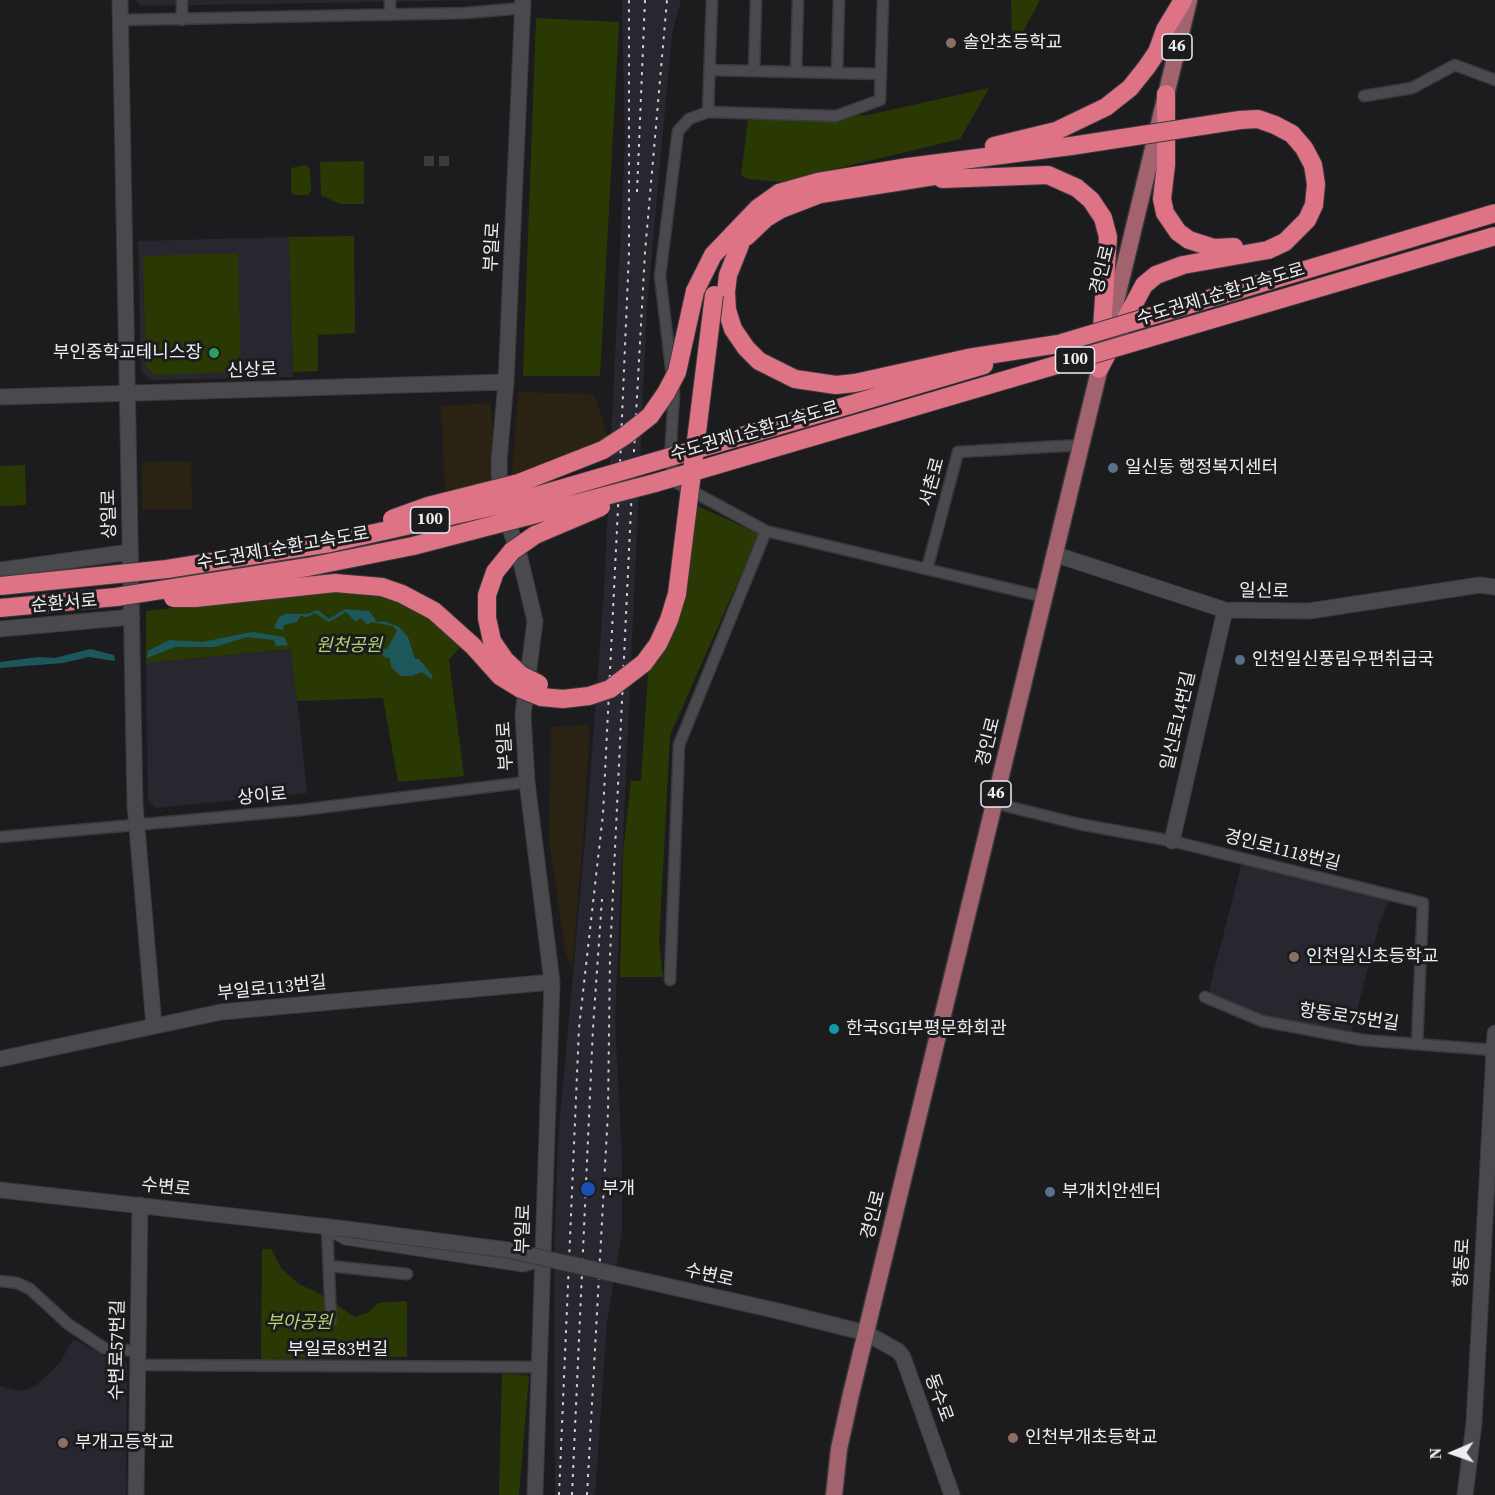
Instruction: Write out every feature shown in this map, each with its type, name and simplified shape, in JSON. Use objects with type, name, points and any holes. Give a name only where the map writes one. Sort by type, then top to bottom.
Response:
[{"type":"highway","points":[[655,483],[535,535],[512,551],[495,572],[487,595],[487,618],[492,641],[505,660],[521,675],[536,683],[566,689],[584,688],[601,683],[633,661],[650,642],[662,618],[675,556],[710,293],[716,264],[736,239],[796,201],[905,175],[1056,130],[1106,107],[1130,88],[1146,68],[1157,52],[1165,30],[1183,0]]},
{"type":"highway","points":[[1166,94],[1166,165],[1162,199],[1165,213],[1178,232],[1200,245],[1229,248],[1267,242],[1290,228],[1306,203],[1308,184],[1305,166],[1298,152],[1287,140],[1272,131],[1240,124]]},
{"type":"highway","points":[[905,175],[1240,124],[1258,119],[1292,134],[1305,148],[1313,165],[1316,184],[1314,205],[1307,220],[1285,242],[1268,250],[1183,265],[1156,275],[1144,285],[1099,369]]},
{"type":"highway","points":[[905,175],[1048,175],[1077,188],[1091,200],[1103,218],[1108,237],[1099,369]]},
{"type":"highway","name":"수도권제1순환고속도로","points":[[0,586],[168,569],[330,543],[526,499],[1058,344],[1495,213]]},
{"type":"highway","name":"수도권제1순환고속도로","points":[[0,608],[116,597],[308,567],[413,546],[655,483],[1495,236]]},
{"type":"highway","points":[[710,293],[730,319],[746,348],[776,372],[814,383],[836,385],[855,383],[968,358],[1058,344]]},
{"type":"highway","points":[[330,543],[428,506],[519,483],[603,450],[626,435],[650,416],[666,393],[710,293]]},
{"type":"highway","points":[[116,597],[195,598],[335,583],[382,587],[402,594],[434,611],[473,646],[500,676],[521,689],[541,697],[564,699],[589,696],[610,688],[644,663],[658,644],[677,594],[710,293]]},
{"type":"main road","name":"경인로","points":[[834,1495],[840,1444],[866,1333],[1189,0]]},
{"type":"street","name":"상일로","points":[[120,0],[136,826],[154,1026]]},
{"type":"street","points":[[182,0],[182,20]]},
{"type":"street","points":[[390,0],[390,15]]},
{"type":"street","points":[[708,112],[712,0]]},
{"type":"street","points":[[754,71],[756,0]]},
{"type":"street","points":[[795,72],[798,0]]},
{"type":"street","points":[[837,73],[839,0]]},
{"type":"street","points":[[884,0],[880,100],[836,117],[708,112],[689,119],[678,131],[660,276],[675,393],[670,460],[677,483],[766,531],[1044,597]]},
{"type":"street","points":[[121,20],[465,13],[523,4]]},
{"type":"street","name":"부일로","points":[[523,4],[506,382],[499,461],[500,499],[520,558],[535,621],[523,715],[527,782],[552,982],[535,1495]]},
{"type":"street","points":[[1364,96],[1412,88],[1455,65],[1495,80]]},
{"type":"street","points":[[710,70],[881,74]]},
{"type":"street","name":"신상로","points":[[0,397],[506,382]]},
{"type":"street","name":"서촌로","points":[[927,569],[958,453],[1081,445]]},
{"type":"street","points":[[670,980],[679,745],[766,531]]},
{"type":"street","points":[[0,570],[130,552]]},
{"type":"street","name":"일신로","points":[[1054,555],[1225,610],[1309,611],[1490,587],[1495,577]]},
{"type":"street","name":"일신로14번길","points":[[1172,841],[1225,610]]},
{"type":"street","name":"순환서로","points":[[0,629],[132,617]]},
{"type":"street","name":"상이로","points":[[0,837],[302,810],[527,782]]},
{"type":"street","name":"경인로1118번길","points":[[994,803],[1079,824],[1172,841],[1423,903],[1417,1044]]},
{"type":"street","name":"부일로113번길","points":[[0,1059],[221,1012],[552,982]]},
{"type":"street","name":"항동로75번길","points":[[1204,997],[1262,1021],[1363,1041],[1494,1050]]},
{"type":"street","name":"항동로","points":[[1465,1495],[1474,1423],[1495,1033]]},
{"type":"street","name":"수변로","points":[[0,1190],[333,1227],[508,1250],[866,1333]]},
{"type":"street","name":"수변로57번길","points":[[136,1495],[140,1205]]},
{"type":"street","name":"수변로","points":[[333,1227],[337,1223],[526,1247],[543,1258]]},
{"type":"street","points":[[332,1320],[329,1266],[333,1227]]},
{"type":"street","points":[[329,1266],[407,1274]]},
{"type":"street","name":"부일로83번길","points":[[0,1281],[17,1283],[30,1289],[68,1324],[104,1348],[138,1358],[539,1367]]},
{"type":"street","name":"동수로","points":[[866,1333],[898,1351],[903,1357],[952,1495]]},
{"type":"shaded area","points":[[135,0],[495,0],[141,6]]},
{"type":"shaded area","points":[[622,0],[681,0],[672,34],[647,306],[615,1018],[622,1161],[622,1231],[607,1322],[595,1495],[555,1495],[554,1254],[558,1140],[588,806],[604,592],[625,143]]},
{"type":"shaded area","points":[[289,237],[293,377],[151,380],[141,371],[138,241]]},
{"type":"shaded area","points":[[518,392],[594,394],[609,441],[512,475]]},
{"type":"shaded area","points":[[491,403],[495,487],[445,490],[441,406]]},
{"type":"shaded area","points":[[191,461],[192,509],[142,510],[142,462]]},
{"type":"shaded area","points":[[292,649],[307,793],[156,808],[148,801],[146,663]]},
{"type":"shaded area","points":[[590,725],[572,969],[565,952],[549,839],[551,727]]},
{"type":"shaded area","name":"인천일신초등학교","points":[[1242,862],[1389,900],[1379,925],[1351,1034],[1263,1016],[1214,997],[1209,990]]},
{"type":"shaded area","name":"부개고등학교","points":[[73,1339],[105,1356],[120,1357],[127,1363],[126,1495],[0,1495],[0,1386],[19,1391],[34,1387],[59,1364]]},
{"type":"green space","points":[[1011,0],[1040,0],[1018,41],[1012,43]]},
{"type":"green space","points":[[536,18],[619,22],[600,376],[523,376]]},
{"type":"green space","points":[[989,88],[960,139],[781,182],[741,176],[748,120],[868,115]]},
{"type":"green space","points":[[364,161],[364,204],[340,204],[321,195],[320,162]]},
{"type":"green space","points":[[307,165],[310,169],[311,191],[308,195],[294,195],[291,192],[291,168]]},
{"type":"green space","points":[[354,236],[355,333],[318,335],[318,371],[293,372],[289,237]]},
{"type":"green space","points":[[238,253],[241,372],[155,375],[146,366],[143,256]]},
{"type":"green space","points":[[25,465],[26,505],[0,506],[0,466]]},
{"type":"green space","points":[[698,506],[759,534],[670,735],[659,943],[663,977],[620,977],[623,853],[631,781],[641,781],[648,673],[684,594]]},
{"type":"green space","name":"원천공원","points":[[341,590],[389,597],[414,607],[463,644],[449,660],[464,776],[398,782],[383,698],[297,701],[291,649],[146,663],[146,611]]},
{"type":"green space","name":"부아공원","points":[[262,1249],[271,1249],[281,1268],[300,1285],[317,1292],[355,1317],[367,1313],[379,1303],[407,1301],[407,1357],[261,1359]]},
{"type":"green space","points":[[502,1373],[529,1376],[519,1495],[499,1495]]},
{"type":"water","points":[[345,609],[369,611],[377,622],[384,621],[399,627],[408,637],[415,659],[419,659],[433,676],[431,679],[422,672],[412,676],[401,676],[391,667],[390,658],[383,657],[383,648],[387,649],[397,631],[393,626],[371,622],[368,625],[360,618],[356,622],[346,612],[329,622],[315,613],[307,617],[300,616],[297,622],[284,625],[283,630],[274,628],[279,617],[285,614],[307,614],[318,610],[329,619]]},
{"type":"water","points":[[252,632],[284,637],[288,645],[276,646],[274,640],[247,637],[215,647],[175,647],[147,658],[148,651],[169,640],[202,642]]},
{"type":"water","points":[[90,649],[114,655],[115,661],[89,657],[63,663],[0,668],[0,662],[39,657],[55,658]]},
{"type":"tunnel","points":[[424,161],[453,161]]},
{"type":"railway","points":[[559,1495],[579,1028],[603,814],[619,488],[629,252],[629,0]]},
{"type":"railway","points":[[637,192],[645,0]]},
{"type":"railway","points":[[587,1495],[608,1112],[610,956],[632,487],[645,252],[667,0]]},
{"type":"railway","points":[[572,1495],[593,1028],[602,899]]},
{"type":"place","name":"솔안초등학교","points":[[951,43]]},
{"type":"place","name":"부인중학교테니스장","points":[[214,353]]},
{"type":"place","name":"일신동 행정복지센터","points":[[1113,468]]},
{"type":"place","name":"인천일신풍림우편취급국","points":[[1240,660]]},
{"type":"place","name":"인천일신초등학교","points":[[1294,957]]},
{"type":"place","name":"한국SGI부평문화회관","points":[[834,1029]]},
{"type":"place","name":"부개","points":[[588,1189]]},
{"type":"place","name":"부개치안센터","points":[[1050,1192]]},
{"type":"place","name":"인천부개초등학교","points":[[1013,1438]]},
{"type":"place","name":"부개고등학교","points":[[63,1443]]}]
